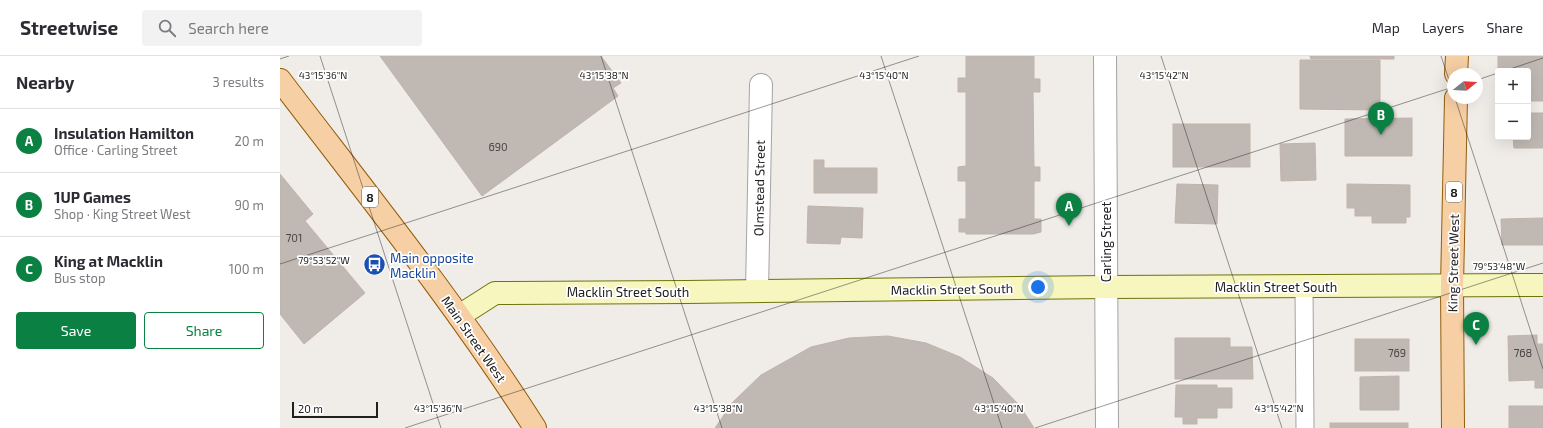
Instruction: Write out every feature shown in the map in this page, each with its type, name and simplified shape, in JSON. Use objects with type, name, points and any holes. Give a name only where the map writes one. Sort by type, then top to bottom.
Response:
[{"type":"main road","points":[[1456,68],[1457,56]]},
{"type":"main road","name":"Main Street West","points":[[280,80],[459,316],[535,428]]},
{"type":"main road","name":"King Street West","points":[[1453,428],[1452,286],[1456,104]]},
{"type":"street","name":"Carling Street","points":[[1105,56],[1107,428]]},
{"type":"street","name":"Olmstead Street","points":[[758,291],[761,84]]},
{"type":"street","name":"Macklin Street South","points":[[459,316],[495,293],[1106,287],[1543,285]]},
{"type":"lane","points":[[1304,286],[1305,428]]},
{"type":"building","points":[[380,56],[601,56],[621,83],[613,88],[618,96],[482,196]]},
{"type":"building","points":[[966,56],[1034,56],[1034,79],[1040,79],[1040,92],[1033,92],[1034,167],[1040,167],[1040,181],[1034,181],[1034,219],[1041,219],[1041,232],[1033,234],[966,234],[966,232],[959,232],[959,219],[966,219],[966,181],[958,181],[958,167],[966,166],[966,92],[958,92],[958,78],[966,78]]},
{"type":"building","points":[[1310,56],[1394,56],[1394,59],[1311,59]]},
{"type":"building","points":[[1498,56],[1543,56],[1543,101],[1531,101],[1531,68],[1498,68]]},
{"type":"building","points":[[1300,60],[1380,60],[1380,110],[1300,109]]},
{"type":"building","points":[[1531,113],[1543,113],[1543,148],[1514,148],[1513,140],[1531,140]]},
{"type":"building","points":[[1412,118],[1412,156],[1345,156],[1345,119]]},
{"type":"building","points":[[1173,124],[1250,124],[1250,167],[1173,167]]},
{"type":"building","points":[[1315,143],[1316,180],[1281,181],[1280,144]]},
{"type":"building","points":[[814,160],[824,160],[824,168],[877,168],[877,193],[814,193]]},
{"type":"building","points":[[280,174],[313,214],[305,221],[365,293],[304,344],[280,314]]},
{"type":"building","points":[[1177,184],[1218,185],[1217,224],[1175,223]]},
{"type":"building","points":[[1347,184],[1410,185],[1410,217],[1406,217],[1406,223],[1372,223],[1372,216],[1355,216],[1355,208],[1347,208]]},
{"type":"building","points":[[808,206],[863,208],[862,238],[841,237],[840,244],[807,243]]},
{"type":"building","points":[[1543,218],[1543,245],[1502,245],[1501,219]]},
{"type":"building","points":[[1537,335],[1537,344],[1543,344],[1543,388],[1535,388],[1535,380],[1509,381],[1508,336]]},
{"type":"building","points":[[888,336],[926,343],[960,357],[993,378],[1020,406],[1034,428],[715,428],[733,402],[761,375],[811,347],[849,338]]},
{"type":"building","points":[[1175,338],[1230,338],[1230,347],[1252,347],[1253,379],[1175,379]]},
{"type":"building","points":[[1355,339],[1409,339],[1409,371],[1355,371]]},
{"type":"building","points":[[1399,376],[1399,410],[1360,410],[1360,377]]},
{"type":"building","points":[[1176,385],[1217,385],[1217,388],[1232,388],[1232,408],[1217,408],[1217,418],[1197,418],[1197,424],[1183,424],[1183,417],[1175,417]]},
{"type":"building","points":[[1509,406],[1543,406],[1543,428],[1509,428]]},
{"type":"building","points":[[1330,423],[1408,423],[1408,428],[1330,428]]},
{"type":"place","name":"1UP Games","points":[[1381,135]]},
{"type":"place","name":"Insulation Hamilton","points":[[1069,226]]},
{"type":"place","name":"Main opposite Macklin","points":[[374,265]]},
{"type":"place","name":"King at Macklin","points":[[1476,345]]}]
